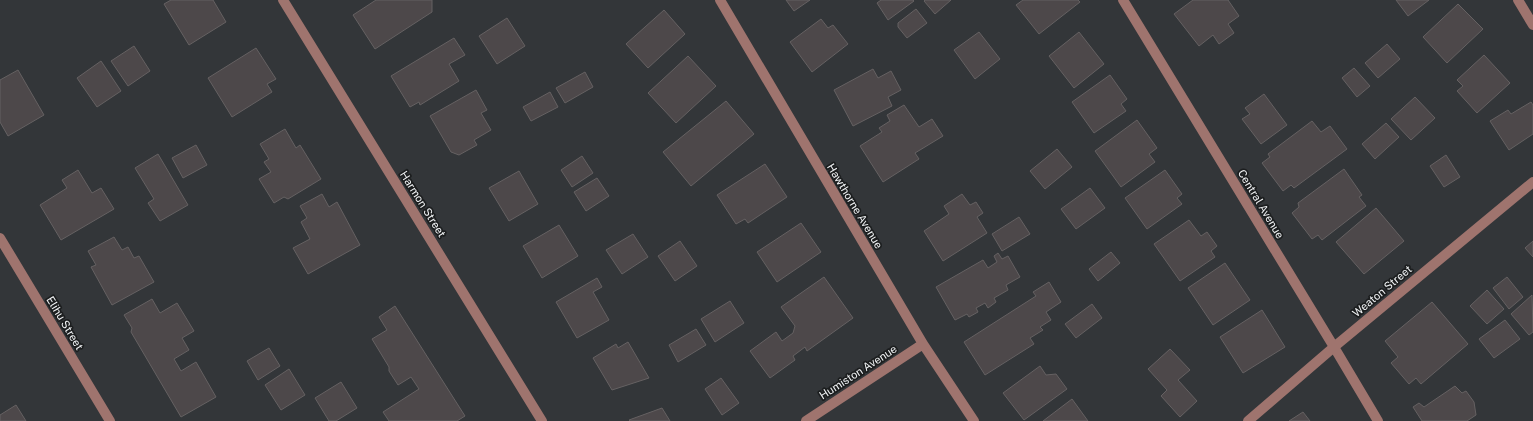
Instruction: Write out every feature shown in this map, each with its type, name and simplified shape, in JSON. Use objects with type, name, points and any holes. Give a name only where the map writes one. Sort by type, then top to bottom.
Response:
[{"type":"street","name":"Harmon Street","points":[[283,0],[542,421]]},
{"type":"street","name":"Hawthorne Avenue","points":[[720,0],[923,344],[974,421]]},
{"type":"street","name":"Central Avenue","points":[[1123,0],[1378,421]]},
{"type":"street","points":[[1518,0],[1533,25]]},
{"type":"street","name":"Weaton Street","points":[[1248,421],[1334,347],[1533,182]]},
{"type":"street","name":"Elihu Street","points":[[0,238],[110,421]]},
{"type":"street","name":"Humiston Avenue","points":[[806,421],[923,344]]},
{"type":"building","points":[[171,0],[213,0],[226,22],[189,45],[164,4]]},
{"type":"building","points":[[376,0],[432,0],[432,12],[375,49],[353,15]]},
{"type":"building","points":[[786,0],[810,0],[794,11]]},
{"type":"building","points":[[881,0],[914,1],[888,20],[877,3]]},
{"type":"building","points":[[951,0],[935,14],[924,1]]},
{"type":"building","points":[[1023,0],[1078,0],[1080,2],[1039,34],[1016,5]]},
{"type":"building","points":[[1193,0],[1228,0],[1239,16],[1228,24],[1234,33],[1219,44],[1213,35],[1199,46],[1174,14]]},
{"type":"building","points":[[1396,0],[1429,0],[1408,16]]},
{"type":"building","points":[[1458,4],[1483,29],[1447,63],[1423,37]]},
{"type":"building","points":[[916,9],[927,23],[907,38],[898,27],[898,23]]},
{"type":"building","points":[[664,10],[685,34],[648,68],[626,44]]},
{"type":"building","points":[[507,18],[525,46],[497,64],[479,36]]},
{"type":"building","points":[[821,19],[828,28],[833,25],[848,44],[812,72],[790,42]]},
{"type":"building","points":[[979,32],[1000,59],[975,79],[954,50]]},
{"type":"building","points":[[1079,32],[1104,64],[1074,88],[1049,56]]},
{"type":"building","points":[[454,38],[465,55],[449,64],[459,81],[420,105],[419,102],[410,107],[391,76]]},
{"type":"building","points":[[1387,44],[1400,59],[1378,78],[1365,63]]},
{"type":"building","points":[[134,46],[150,71],[128,86],[111,61]]},
{"type":"building","points":[[256,48],[276,79],[267,84],[272,92],[232,117],[208,78]]},
{"type":"building","points":[[1484,55],[1510,83],[1477,113],[1457,91],[1463,86],[1457,80]]},
{"type":"building","points":[[688,56],[716,86],[676,123],[648,93]]},
{"type":"building","points":[[101,61],[121,91],[97,107],[77,78]]},
{"type":"building","points":[[1354,68],[1370,86],[1357,97],[1342,78]]},
{"type":"building","points":[[873,69],[878,78],[891,71],[901,90],[888,97],[892,106],[853,126],[834,90]]},
{"type":"building","points":[[18,70],[44,115],[8,136],[0,122],[0,80]]},
{"type":"building","points":[[585,72],[593,87],[565,103],[556,88]]},
{"type":"building","points":[[1110,75],[1127,99],[1121,104],[1126,111],[1094,133],[1072,102]]},
{"type":"building","points":[[476,90],[487,110],[481,113],[491,130],[474,140],[477,145],[459,155],[451,152],[430,116]]},
{"type":"building","points":[[550,92],[558,107],[531,121],[523,107]]},
{"type":"building","points":[[1264,94],[1287,125],[1261,144],[1242,119],[1250,114],[1245,108]]},
{"type":"building","points":[[1415,97],[1435,118],[1411,140],[1391,119]]},
{"type":"building","points":[[726,101],[754,134],[691,186],[663,152]]},
{"type":"building","points":[[1531,102],[1533,105],[1533,134],[1509,150],[1490,121],[1508,110],[1511,114]]},
{"type":"building","points":[[904,105],[919,127],[932,119],[943,136],[915,153],[919,159],[883,182],[860,146],[882,132],[879,128],[890,121],[887,115]]},
{"type":"building","points":[[1137,120],[1157,148],[1149,154],[1155,162],[1121,187],[1095,151]]},
{"type":"building","points":[[1312,121],[1321,132],[1330,126],[1347,149],[1294,188],[1291,185],[1283,191],[1262,163],[1270,157],[1268,154]]},
{"type":"building","points":[[1386,123],[1399,137],[1375,159],[1362,144]]},
{"type":"building","points":[[285,129],[296,148],[300,145],[321,179],[288,199],[284,197],[274,203],[259,179],[271,172],[264,162],[269,159],[260,144]]},
{"type":"building","points":[[196,145],[207,165],[183,178],[172,158]]},
{"type":"building","points":[[1057,149],[1072,167],[1045,189],[1030,171]]},
{"type":"building","points":[[158,154],[188,205],[160,221],[148,203],[154,199],[135,168]]},
{"type":"building","points":[[1446,155],[1460,177],[1444,187],[1430,166]]},
{"type":"building","points":[[582,156],[593,173],[572,187],[561,170]]},
{"type":"building","points":[[765,164],[787,197],[748,223],[745,219],[736,224],[717,195]]},
{"type":"building","points":[[1344,169],[1362,195],[1359,197],[1366,206],[1322,240],[1318,235],[1312,239],[1292,213],[1299,207],[1298,203]]},
{"type":"building","points":[[78,170],[92,193],[101,188],[114,209],[61,240],[40,205],[67,188],[62,180]]},
{"type":"building","points":[[1165,170],[1182,194],[1177,198],[1182,204],[1147,229],[1125,198]]},
{"type":"building","points":[[519,171],[538,204],[509,221],[489,188]]},
{"type":"building","points":[[597,178],[609,196],[586,211],[574,192]]},
{"type":"building","points":[[1090,188],[1105,208],[1076,229],[1061,209]]},
{"type":"building","points":[[322,194],[329,207],[337,202],[360,245],[308,274],[293,248],[310,239],[301,222],[307,218],[300,206]]},
{"type":"building","points":[[962,194],[970,205],[976,202],[983,213],[977,217],[987,233],[943,261],[924,231],[949,214],[944,206]]},
{"type":"building","points":[[1376,208],[1404,241],[1364,274],[1336,242]]},
{"type":"building","points":[[1019,217],[1030,234],[1002,251],[992,234]]},
{"type":"building","points":[[1189,220],[1201,236],[1207,232],[1217,246],[1211,251],[1215,257],[1180,281],[1154,244]]},
{"type":"building","points":[[801,223],[821,252],[777,282],[757,252]]},
{"type":"building","points":[[559,225],[578,256],[542,278],[523,246]]},
{"type":"building","points":[[633,234],[648,257],[622,274],[606,250]]},
{"type":"building","points":[[114,237],[122,250],[128,247],[134,258],[139,256],[154,282],[112,305],[91,267],[96,265],[88,251]]},
{"type":"building","points":[[680,241],[697,266],[675,281],[658,256]]},
{"type":"building","points":[[1533,241],[1533,257],[1525,248]]},
{"type":"building","points":[[1111,252],[1120,263],[1098,281],[1089,269]]},
{"type":"building","points":[[998,253],[1002,259],[1008,256],[1020,277],[1006,285],[1008,290],[994,298],[996,302],[988,308],[985,303],[976,308],[978,312],[969,317],[967,314],[955,320],[936,287],[983,260],[988,268],[997,262],[994,256]]},
{"type":"building","points":[[1225,263],[1250,300],[1213,325],[1188,288]]},
{"type":"building","points":[[824,277],[853,318],[807,351],[805,347],[793,356],[795,360],[770,378],[750,351],[776,332],[782,341],[793,333],[795,326],[781,307]]},
{"type":"building","points":[[1507,277],[1523,297],[1509,309],[1493,288]]},
{"type":"building","points":[[597,278],[602,287],[593,292],[609,320],[577,338],[556,302]]},
{"type":"building","points":[[1049,282],[1061,302],[1046,312],[1051,320],[1040,327],[1043,330],[1030,338],[1034,344],[985,375],[964,342],[1036,296],[1033,292]]},
{"type":"building","points":[[1487,290],[1504,309],[1487,324],[1470,306]]},
{"type":"building","points":[[1532,295],[1533,332],[1529,335],[1511,314]]},
{"type":"building","points":[[152,299],[160,313],[177,303],[194,331],[182,338],[189,350],[174,359],[181,371],[196,362],[216,397],[181,417],[131,332],[132,328],[124,315]]},
{"type":"building","points":[[730,301],[744,323],[715,342],[701,319]]},
{"type":"building","points":[[1432,302],[1468,344],[1421,384],[1416,378],[1409,384],[1391,363],[1398,357],[1385,341]]},
{"type":"building","points":[[1092,304],[1102,318],[1076,338],[1065,324]]},
{"type":"building","points":[[395,306],[465,416],[457,421],[389,421],[383,412],[419,389],[411,377],[398,385],[372,339],[387,330],[379,317]]},
{"type":"building","points":[[1262,310],[1285,347],[1243,373],[1220,337]]},
{"type":"building","points":[[1505,320],[1520,339],[1494,358],[1479,339]]},
{"type":"building","points":[[696,329],[706,345],[678,362],[669,345]]},
{"type":"building","points":[[628,342],[649,378],[612,390],[593,358],[616,344],[618,348]]},
{"type":"building","points":[[269,348],[280,366],[258,380],[247,361]]},
{"type":"building","points":[[1170,349],[1190,370],[1178,380],[1197,401],[1180,417],[1161,396],[1167,390],[1148,369]]},
{"type":"building","points":[[1040,366],[1046,375],[1056,374],[1067,389],[1024,420],[1003,393]]},
{"type":"building","points":[[289,369],[305,395],[281,410],[265,385]]},
{"type":"building","points":[[721,378],[739,403],[722,415],[705,389]]},
{"type":"building","points":[[341,382],[357,408],[336,421],[329,421],[315,398]]},
{"type":"building","points":[[1455,386],[1462,393],[1466,391],[1474,402],[1476,415],[1467,421],[1422,421],[1413,407],[1419,403],[1424,407]]},
{"type":"building","points":[[1072,399],[1088,421],[1043,421]]},
{"type":"building","points":[[16,405],[26,421],[0,421],[0,415]]},
{"type":"building","points":[[662,408],[670,421],[629,420]]},
{"type":"building","points":[[1303,412],[1310,421],[1289,421]]}]
